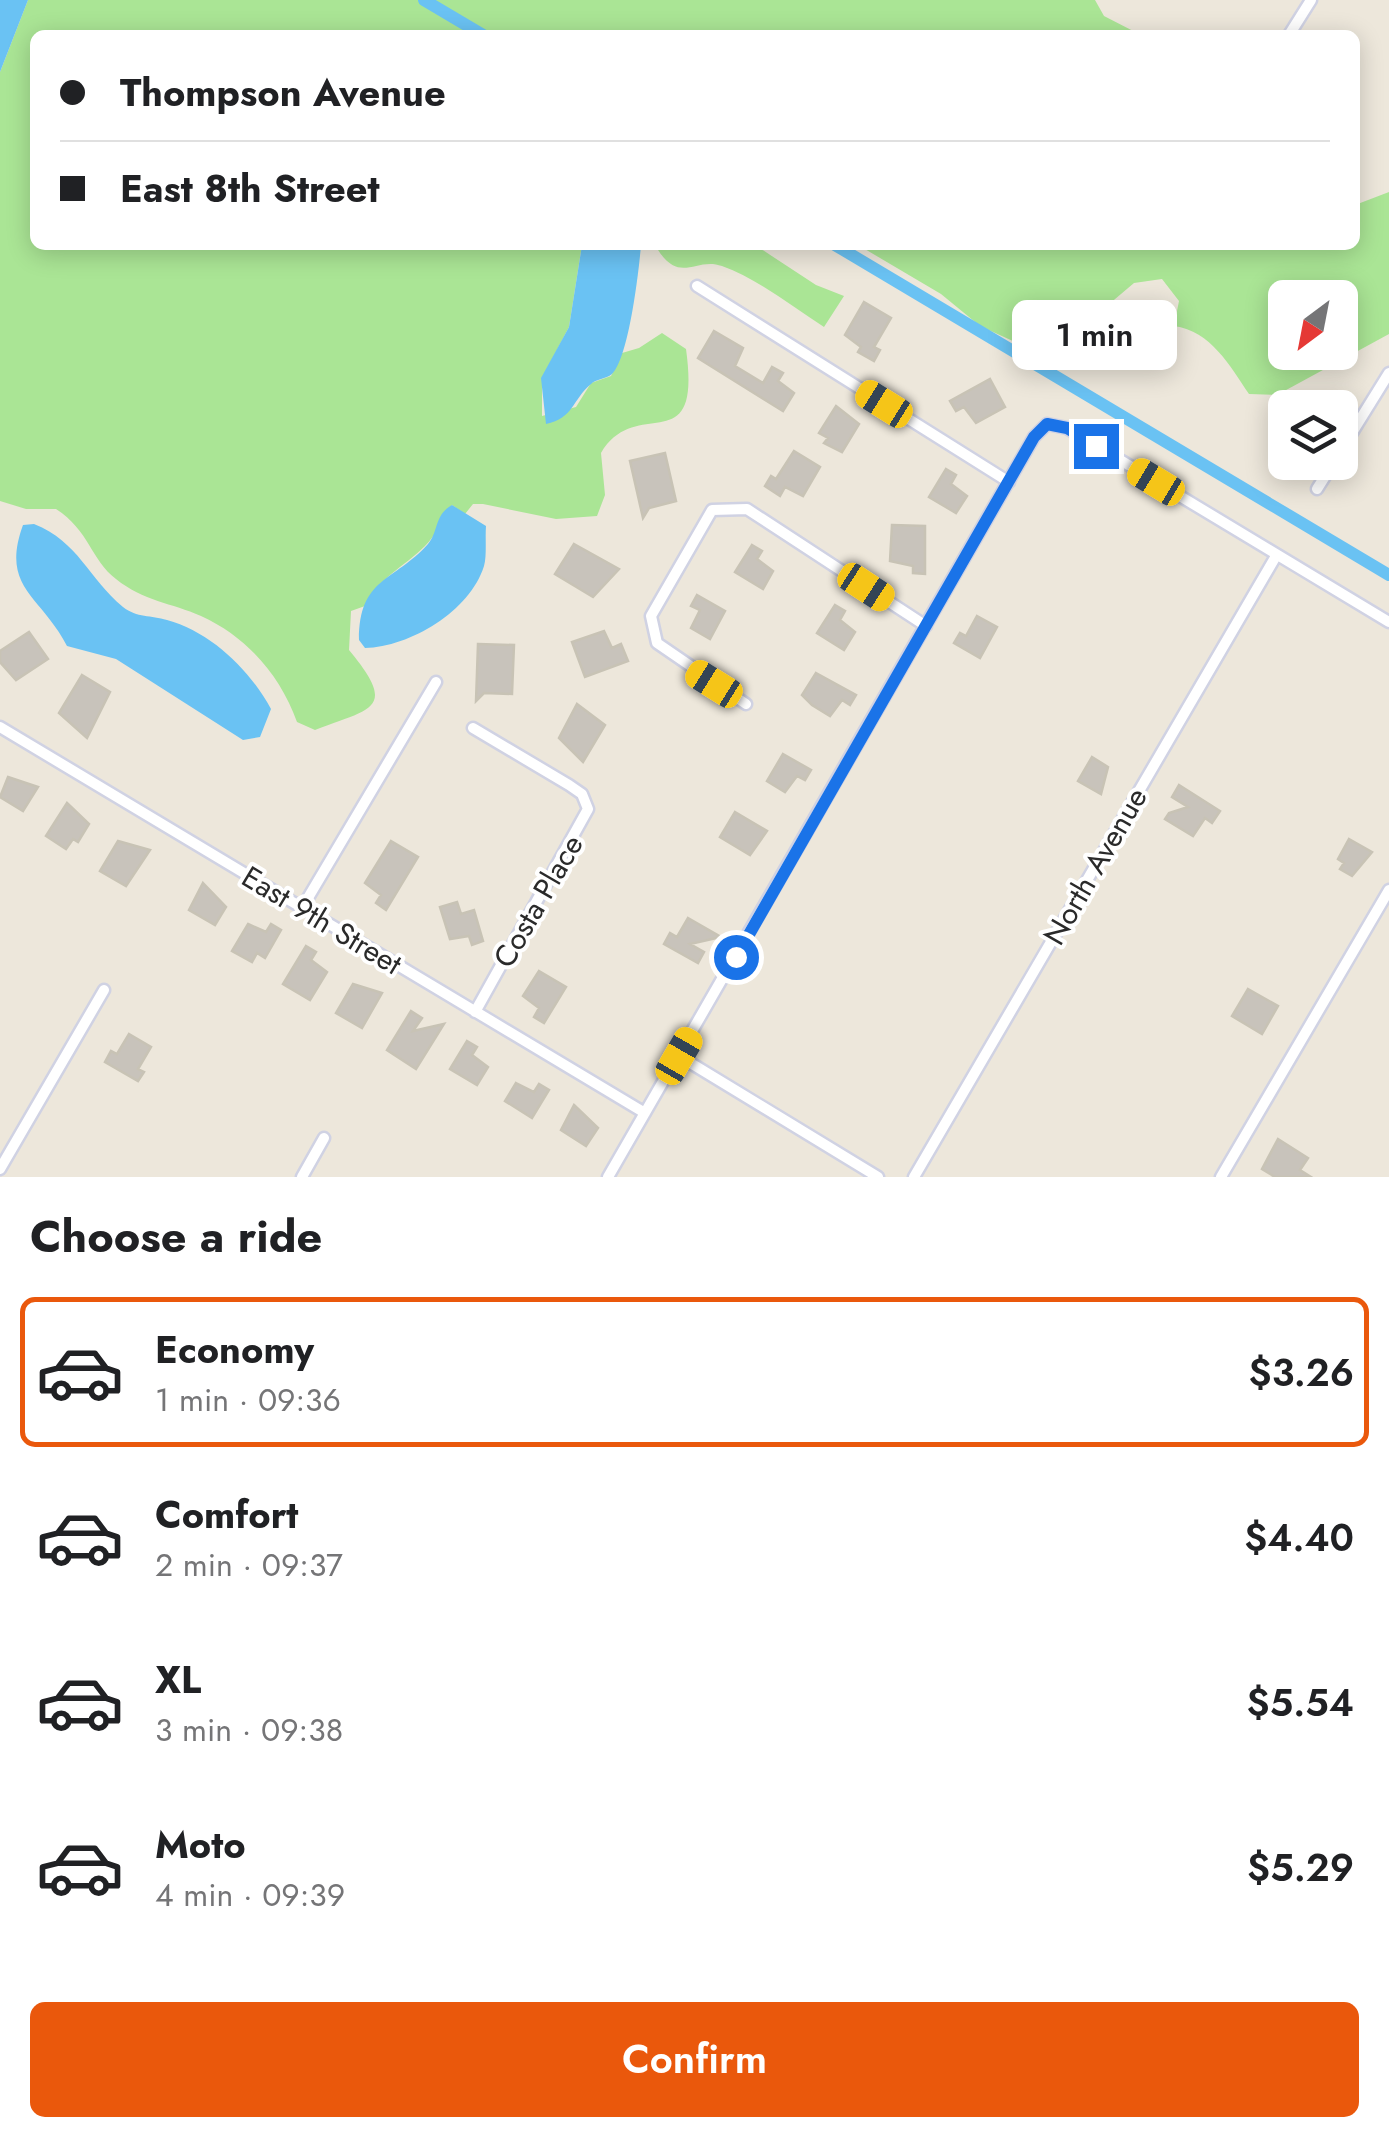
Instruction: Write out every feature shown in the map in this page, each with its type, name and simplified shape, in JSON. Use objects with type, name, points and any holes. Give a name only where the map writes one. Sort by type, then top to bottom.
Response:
[{"type":"street","points":[[1292,30],[1311,0]]},
{"type":"street","points":[[697,286],[1009,482]]},
{"type":"street","points":[[1358,423],[1389,374]]},
{"type":"street","points":[[608,1177],[1034,437],[1047,424],[1067,428],[1389,622]]},
{"type":"street","points":[[1317,489],[1323,480]]},
{"type":"street","points":[[746,704],[657,643],[651,616],[712,510],[747,509],[926,626]]},
{"type":"street","name":"North Avenue","points":[[914,1177],[1276,556]]},
{"type":"street","points":[[302,908],[436,682]]},
{"type":"street","name":"East 9th Street","points":[[0,726],[644,1114]]},
{"type":"street","name":"Costa Place","points":[[473,728],[582,794],[588,810],[475,1012]]},
{"type":"street","points":[[1221,1177],[1389,890]]},
{"type":"street","points":[[0,1168],[104,990]]},
{"type":"street","points":[[679,1056],[878,1177]]},
{"type":"street","points":[[302,1177],[324,1138]]},
{"type":"green space","points":[[28,0],[1095,0],[1104,16],[1131,30],[30,30],[30,250],[581,250],[569,327],[542,378],[542,416],[576,407],[591,383],[611,376],[622,353],[639,348],[662,333],[686,349],[685,405],[676,417],[632,428],[616,436],[601,453],[605,495],[597,516],[556,519],[483,504],[473,504],[465,514],[452,505],[425,546],[384,581],[365,606],[351,611],[349,650],[373,685],[372,704],[351,717],[315,730],[297,722],[271,673],[233,635],[201,616],[126,586],[101,563],[76,526],[56,509],[26,509],[0,501],[0,72]]},
{"type":"green space","points":[[1389,192],[1389,334],[1358,351],[1358,280],[1268,280],[1268,370],[1323,370],[1286,390],[1249,394],[1209,342],[1174,326],[1179,301],[1162,279],[1134,283],[1082,327],[1015,342],[980,326],[941,294],[866,250],[1360,250],[1360,203]]},
{"type":"green space","points":[[658,250],[763,250],[816,285],[844,296],[824,327],[735,271],[712,264],[680,267]]},
{"type":"water","points":[[0,0],[28,0],[0,72]]},
{"type":"water","points":[[581,250],[640,250],[632,313],[618,365],[612,374],[593,382],[568,413],[546,424],[541,378],[569,327]]},
{"type":"water","points":[[452,505],[486,526],[485,562],[477,582],[466,598],[436,624],[401,641],[365,648],[359,640],[361,619],[372,592],[428,544],[442,513]]},
{"type":"water","points":[[34,524],[62,540],[128,611],[183,626],[228,654],[271,709],[260,737],[243,740],[116,659],[67,646],[20,578],[17,546],[23,525]]},
{"type":"building","points":[[864,302],[891,318],[874,347],[880,350],[874,361],[858,352],[861,347],[845,335]]},
{"type":"building","points":[[714,331],[743,348],[735,366],[763,383],[772,367],[783,373],[778,381],[794,393],[783,411],[698,358]]},
{"type":"building","points":[[990,379],[1005,407],[976,423],[964,407],[956,411],[950,401]]},
{"type":"building","points":[[836,406],[859,424],[842,452],[824,443],[828,438],[819,433]]},
{"type":"building","points":[[794,451],[820,467],[803,496],[785,487],[780,496],[765,486],[771,476],[776,479]]},
{"type":"building","points":[[665,453],[676,501],[649,508],[643,518],[630,461]]},
{"type":"building","points":[[946,469],[956,475],[951,484],[967,496],[956,513],[929,497]]},
{"type":"building","points":[[892,525],[925,526],[925,574],[913,573],[913,566],[890,561]]},
{"type":"building","points":[[574,544],[619,569],[593,597],[555,574]]},
{"type":"building","points":[[752,545],[762,551],[757,559],[773,571],[763,589],[735,572]]},
{"type":"building","points":[[697,595],[725,611],[710,639],[691,628],[700,610],[691,606]]},
{"type":"building","points":[[835,605],[845,611],[840,620],[855,632],[844,650],[817,633]]},
{"type":"building","points":[[977,616],[997,627],[980,658],[954,643],[960,633],[966,636]]},
{"type":"building","points":[[604,631],[612,648],[621,644],[628,661],[585,677],[572,642]]},
{"type":"building","points":[[29,632],[48,659],[16,680],[0,662],[0,651]]},
{"type":"building","points":[[478,644],[514,645],[512,694],[484,693],[476,701]]},
{"type":"building","points":[[816,673],[856,695],[850,705],[842,700],[830,716],[812,705],[802,695]]},
{"type":"building","points":[[82,675],[110,692],[87,738],[59,713]]},
{"type":"building","points":[[577,704],[605,725],[583,762],[559,738]]},
{"type":"building","points":[[783,754],[811,770],[805,780],[797,776],[785,792],[767,781]]},
{"type":"building","points":[[1092,757],[1108,767],[1101,794],[1078,781]]},
{"type":"building","points":[[8,777],[38,787],[23,811],[0,797]]},
{"type":"building","points":[[1179,785],[1220,811],[1212,823],[1205,818],[1193,836],[1165,819],[1169,813],[1188,807],[1172,797]]},
{"type":"building","points":[[67,803],[89,824],[78,842],[73,839],[66,849],[46,836]]},
{"type":"building","points":[[735,812],[767,831],[750,855],[720,837]]},
{"type":"building","points":[[1349,839],[1372,852],[1352,876],[1340,869],[1344,863],[1338,859]]},
{"type":"building","points":[[118,841],[150,850],[126,886],[100,871]]},
{"type":"building","points":[[391,841],[418,857],[386,910],[376,903],[381,895],[365,883]]},
{"type":"building","points":[[203,883],[226,907],[215,925],[189,910]]},
{"type":"building","points":[[457,902],[461,914],[474,910],[483,941],[472,945],[469,936],[450,939],[440,907]]},
{"type":"building","points":[[688,918],[721,937],[690,944],[704,952],[698,963],[664,944],[670,933],[677,937]]},
{"type":"building","points":[[248,924],[266,932],[271,924],[281,930],[265,958],[257,953],[252,962],[232,951]]},
{"type":"building","points":[[306,946],[316,952],[311,960],[327,972],[310,1000],[283,984]]},
{"type":"building","points":[[539,971],[566,987],[544,1023],[534,1017],[539,1008],[523,996]]},
{"type":"building","points":[[353,984],[382,993],[362,1028],[336,1013]]},
{"type":"building","points":[[1248,989],[1278,1006],[1262,1034],[1232,1016]]},
{"type":"building","points":[[411,1011],[422,1018],[413,1031],[444,1024],[416,1069],[387,1050]]},
{"type":"building","points":[[129,1034],[151,1047],[138,1069],[144,1072],[138,1081],[105,1062],[111,1051],[117,1054]]},
{"type":"building","points":[[467,1041],[477,1047],[472,1055],[488,1067],[477,1085],[450,1069]]},
{"type":"building","points":[[516,1083],[534,1092],[539,1084],[549,1090],[532,1118],[505,1101]]},
{"type":"building","points":[[574,1105],[598,1128],[586,1146],[561,1130]]},
{"type":"building","points":[[1278,1139],[1308,1158],[1300,1170],[1311,1177],[1275,1177],[1262,1169]]},
{"type":"waterway","points":[[424,0],[475,30]]},
{"type":"waterway","points":[[843,250],[1389,575]]},
{"type":"route","points":[[736,957],[1034,437],[1047,424],[1067,428],[1096,446]]}]
